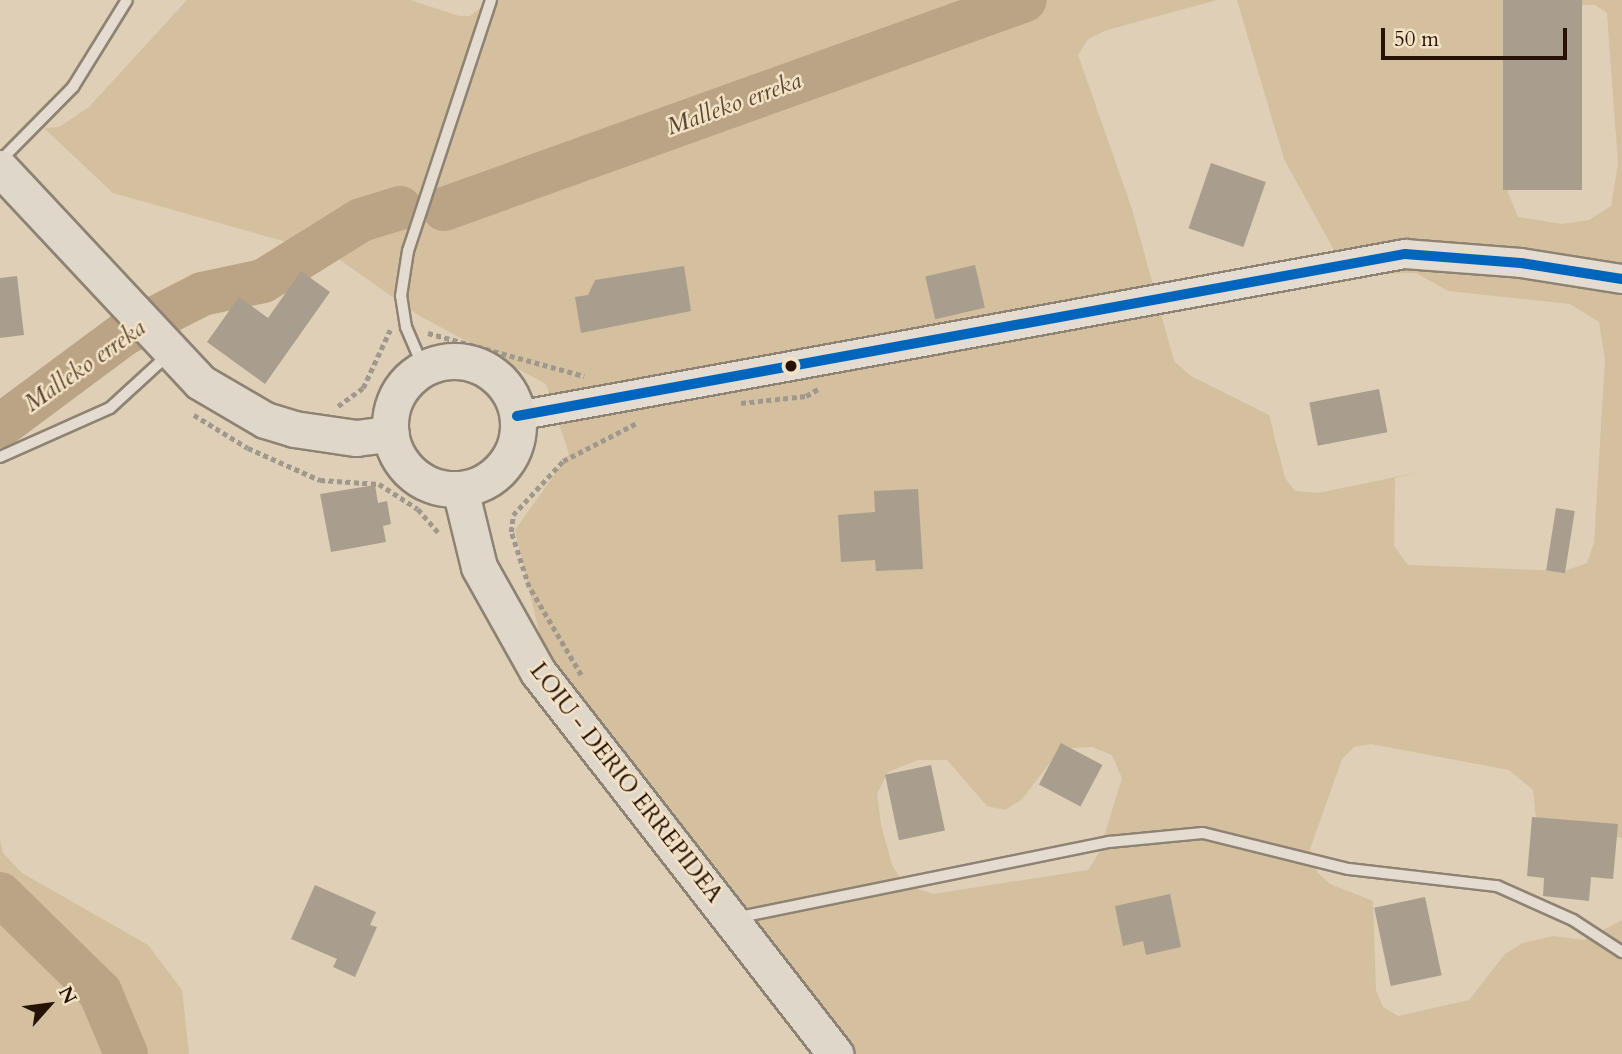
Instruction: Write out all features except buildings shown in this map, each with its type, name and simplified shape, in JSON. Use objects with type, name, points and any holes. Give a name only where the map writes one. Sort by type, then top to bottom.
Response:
[{"type":"main road","points":[[0,168],[200,382],[265,419],[330,437],[391,434]]},
{"type":"main road","points":[[463,362],[483,368],[499,380],[517,416],[513,450],[504,465],[485,481],[460,489],[423,481],[407,469],[391,434],[397,396],[424,369],[463,362]]},
{"type":"main road","name":"LOIU - DERIO ERREPIDEA","points":[[460,489],[479,567],[509,627],[538,672],[733,919],[835,1054]]},
{"type":"street","points":[[517,416],[1405,254],[1509,261],[1622,279]]},
{"type":"lane","points":[[0,161],[73,87],[127,0]]},
{"type":"lane","points":[[424,369],[406,327],[401,296],[408,251],[491,0]]},
{"type":"lane","points":[[0,457],[110,408],[163,345]]},
{"type":"lane","points":[[733,919],[1109,842],[1203,833],[1349,869],[1497,886],[1573,920],[1622,952]]},
{"type":"path","points":[[330,407],[354,398],[380,342],[392,328],[422,324],[435,337],[592,377]]},
{"type":"path","points":[[731,403],[806,396],[828,385]]},
{"type":"path","points":[[190,412],[248,448],[307,476],[341,485],[379,484],[418,509],[443,537]]},
{"type":"path","points":[[586,683],[529,587],[511,532],[513,515],[564,461],[642,421]]},
{"type":"shaded area","points":[[187,0],[410,0],[459,16],[470,16],[490,0],[1217,0],[1107,30],[1088,39],[1078,55],[1132,209],[1174,361],[1191,376],[1269,415],[1285,478],[1295,491],[1318,493],[1420,472],[1395,478],[1394,546],[1408,565],[1565,571],[1587,563],[1594,543],[1605,359],[1599,322],[1570,304],[1448,291],[1416,273],[1360,274],[1336,254],[1284,159],[1237,0],[1622,0],[1622,838],[1536,819],[1533,790],[1509,770],[1371,744],[1354,747],[1342,759],[1310,849],[1317,872],[1330,884],[1373,901],[1376,990],[1383,1007],[1398,1016],[1469,1000],[1505,954],[1523,943],[1553,936],[1584,940],[1622,920],[1622,1054],[851,1054],[804,984],[543,648],[515,530],[569,454],[546,384],[418,315],[333,255],[113,193],[44,128],[59,127],[89,107]],"holes":[[[1554,5],[1595,5],[1607,13],[1618,164],[1611,206],[1589,220],[1562,224],[1518,217],[1508,193],[1511,65]],[[1092,747],[1112,755],[1122,778],[1099,853],[1088,870],[933,894],[904,884],[892,865],[881,825],[877,794],[888,772],[918,760],[947,760],[987,806],[1005,810],[1022,799],[1056,755],[1071,748]]]},
{"type":"shaded area","points":[[0,840],[3,853],[22,873],[148,945],[182,990],[189,1054],[0,1054]]},
{"type":"waterway","name":"Malleko erreka","points":[[444,209],[1025,0]]},
{"type":"waterway","name":"Malleko erreka","points":[[0,426],[124,334],[202,294],[263,281],[361,220],[400,208]]},
{"type":"waterway","points":[[0,894],[100,992],[126,1054]]},
{"type":"transit line","points":[[517,416],[1405,254],[1521,263],[1622,279]]}]
